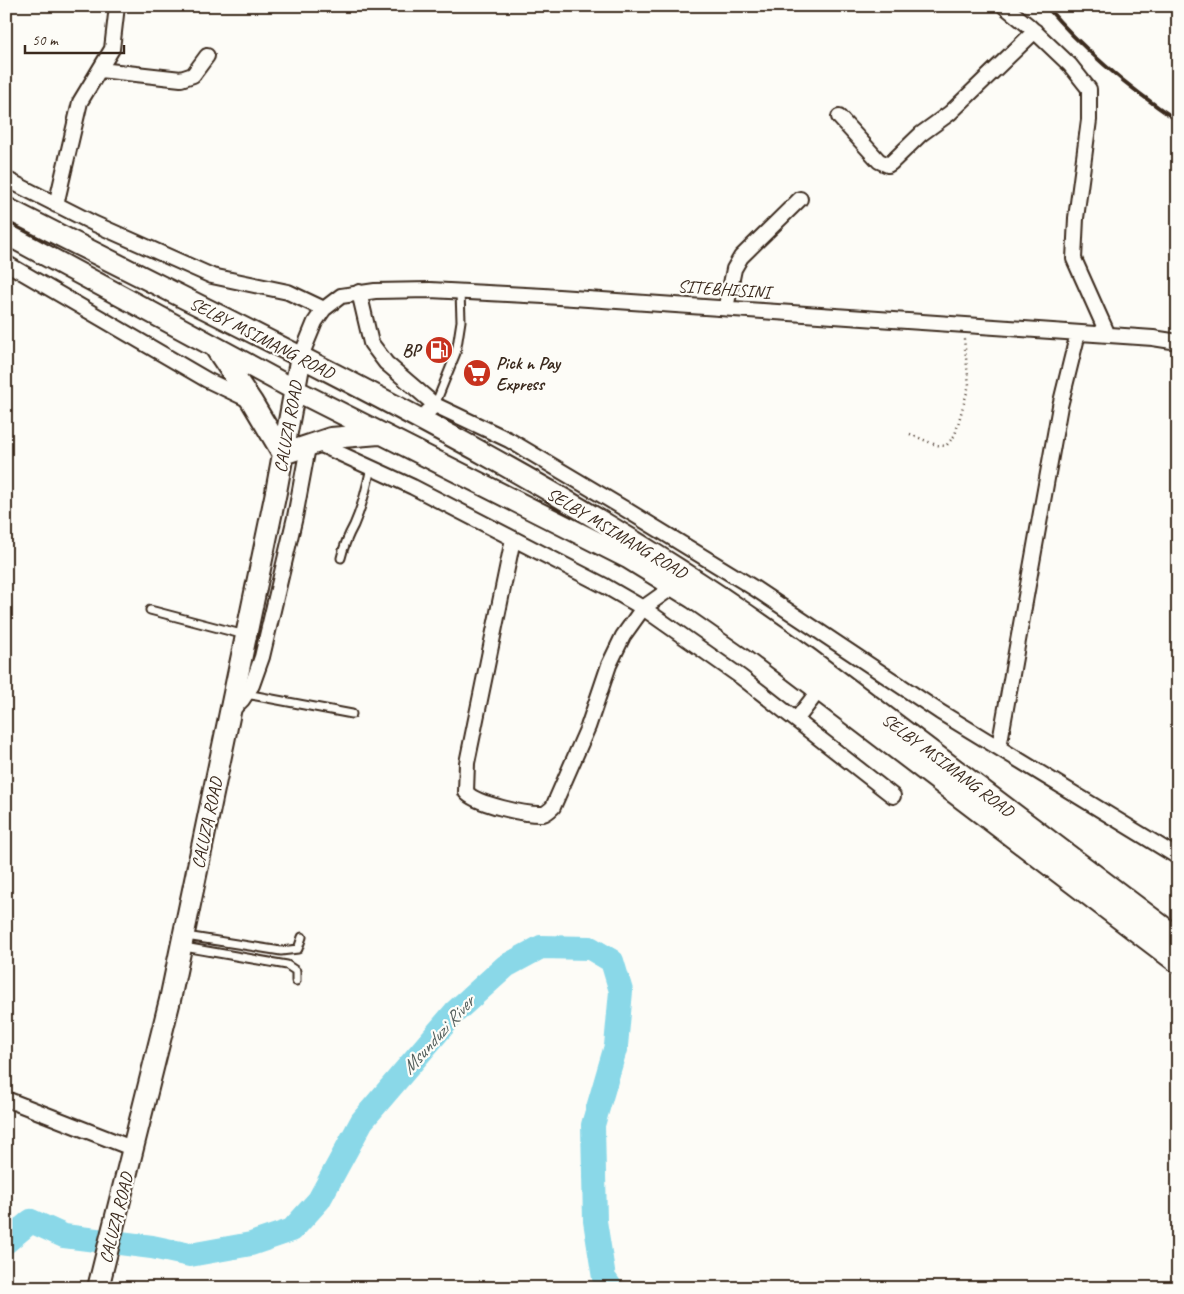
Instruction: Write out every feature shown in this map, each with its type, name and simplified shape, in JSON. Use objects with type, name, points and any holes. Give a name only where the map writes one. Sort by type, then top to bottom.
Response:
[{"type":"main road","name":"SELBY MSIMANG ROAD","points":[[6,208],[301,356],[596,519],[748,614],[1178,938]]},
{"type":"main road","name":"SELBY MSIMANG ROAD","points":[[6,234],[215,348],[593,540],[674,586],[756,642],[1178,963]]},
{"type":"main road","points":[[215,348],[252,402],[283,454],[330,438],[384,434]]},
{"type":"main road","name":"CALUZA ROAD","points":[[98,1288],[134,1149],[182,942],[283,454],[301,356]]},
{"type":"street","points":[[56,205],[80,102],[90,82],[100,70],[112,49],[117,6]]},
{"type":"street","points":[[1004,6],[1070,65],[1089,89],[1089,120],[1076,218],[1074,259],[1108,335]]},
{"type":"street","points":[[839,117],[879,161],[888,165],[921,134],[950,113],[1035,32]]},
{"type":"street","points":[[100,70],[181,79],[193,75],[207,56]]},
{"type":"street","points":[[6,179],[56,205],[212,276],[288,292],[324,309]]},
{"type":"street","points":[[726,308],[734,269],[741,257],[800,199]]},
{"type":"street","points":[[6,263],[207,380],[252,402]]},
{"type":"street","points":[[360,292],[371,343],[386,363],[435,405],[509,440],[625,508],[754,588],[940,712],[1178,857]]},
{"type":"street","name":"SITEBHISINI","points":[[301,356],[315,322],[324,309],[340,296],[360,292],[460,292],[726,308],[959,323],[1178,342]]},
{"type":"street","points":[[999,747],[1060,406],[1078,333]]},
{"type":"street","points":[[419,420],[435,405]]},
{"type":"street","points":[[230,713],[252,685],[262,657],[312,445],[371,467],[605,586],[643,608],[796,720],[893,796]]},
{"type":"street","points":[[513,539],[467,763],[466,792],[475,800],[537,813],[547,813],[553,808],[588,727],[609,665],[623,636],[643,608],[674,586]]},
{"type":"street","points":[[796,720],[819,690]]},
{"type":"street","points":[[6,1099],[134,1149]]},
{"type":"lane","points":[[435,405],[456,353],[461,321],[460,292]]},
{"type":"lane","points":[[341,558],[346,536],[353,526],[366,493],[371,467]]},
{"type":"lane","points":[[150,610],[246,635]]},
{"type":"lane","points":[[246,694],[352,714]]},
{"type":"lane","points":[[182,942],[281,951],[298,949],[302,937]]},
{"type":"lane","points":[[182,942],[287,965],[296,971],[296,981]]},
{"type":"path","points":[[910,434],[936,445],[946,446],[955,435],[969,385],[965,341],[959,323]]},
{"type":"waterway","name":"Msunduzi River","points":[[6,1242],[31,1221],[64,1236],[152,1247],[190,1255],[251,1244],[292,1230],[319,1200],[362,1121],[455,1012],[506,966],[541,947],[590,948],[612,961],[621,991],[616,1046],[593,1125],[595,1221],[604,1278],[611,1288]]},
{"type":"railway","points":[[1046,6],[1108,68],[1178,121]]},
{"type":"place","name":"BP","points":[[439,350]]},
{"type":"place","name":"Pick n Pay Express","points":[[477,373]]}]
